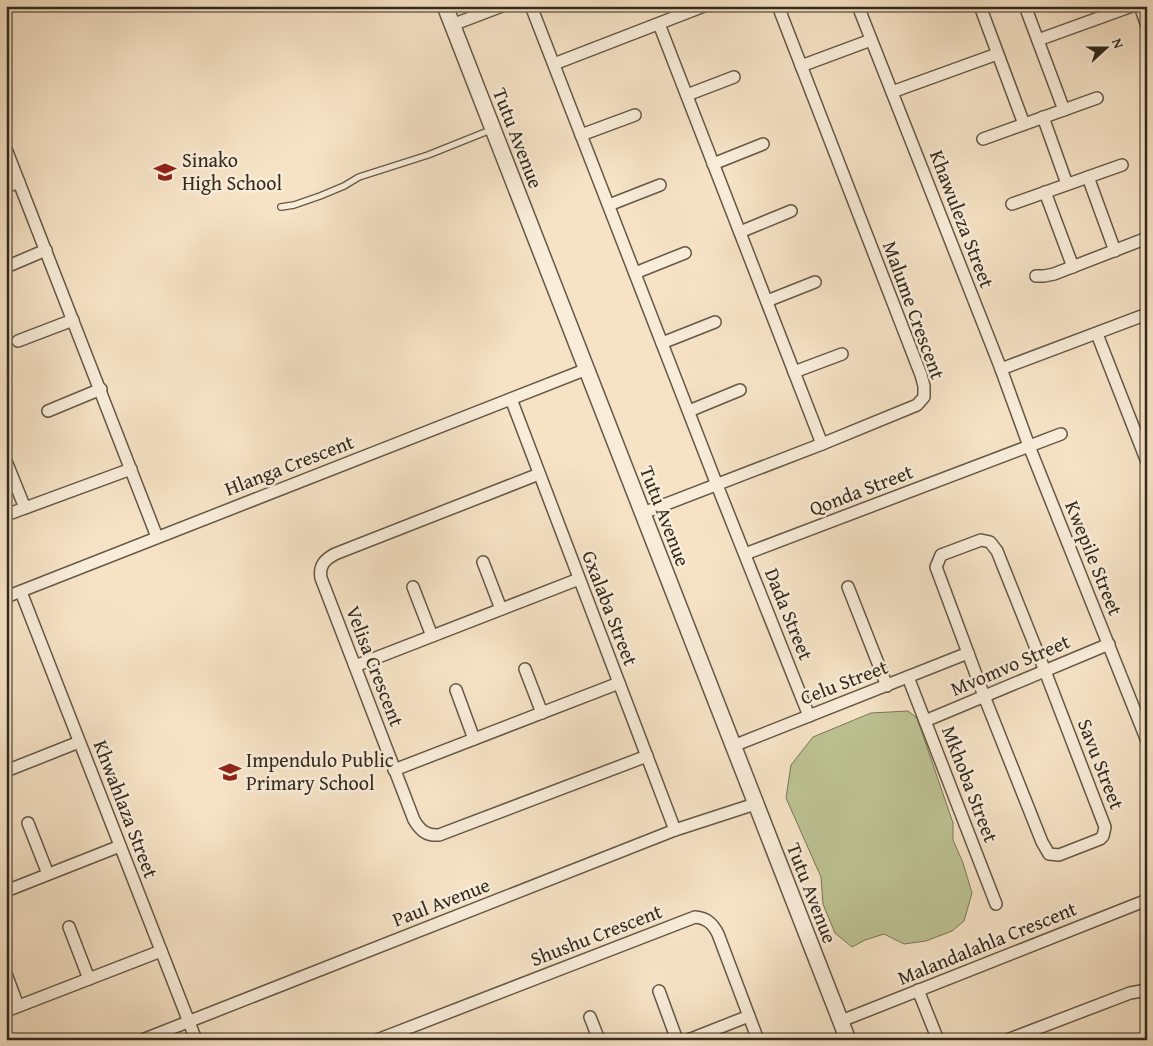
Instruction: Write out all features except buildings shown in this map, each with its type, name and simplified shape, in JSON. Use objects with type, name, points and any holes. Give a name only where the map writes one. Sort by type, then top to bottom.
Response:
[{"type":"street","name":"Tutu Avenue","points":[[445,6],[848,1040]]},
{"type":"street","points":[[452,25],[502,6]]},
{"type":"street","points":[[531,6],[745,554]]},
{"type":"street","points":[[554,64],[704,6]]},
{"type":"street","name":"Malume Crescent","points":[[643,513],[917,405],[922,401],[925,392],[921,375],[778,6]]},
{"type":"street","name":"Khawuleza Street","points":[[858,6],[1029,446]]},
{"type":"street","points":[[980,6],[1024,124]]},
{"type":"street","points":[[1025,6],[1064,110]]},
{"type":"street","points":[[1038,40],[1132,6]]},
{"type":"street","points":[[1140,6],[1147,26]]},
{"type":"street","points":[[659,24],[822,444]]},
{"type":"street","points":[[801,66],[871,40]]},
{"type":"street","points":[[892,92],[998,54]]},
{"type":"street","points":[[687,95],[734,76]]},
{"type":"street","points":[[983,139],[1098,98]]},
{"type":"street","points":[[582,134],[634,116]]},
{"type":"street","points":[[1043,117],[1067,184]]},
{"type":"street","points":[[713,164],[763,144]]},
{"type":"street","points":[[6,149],[157,537]]},
{"type":"street","points":[[1012,204],[1122,165]]},
{"type":"street","points":[[1088,177],[1115,251]]},
{"type":"street","points":[[6,187],[19,182]]},
{"type":"street","points":[[609,205],[660,185]]},
{"type":"street","points":[[1045,192],[1073,267]]},
{"type":"street","points":[[740,232],[791,212]]},
{"type":"street","points":[[1036,276],[1049,276],[1147,238]]},
{"type":"street","points":[[6,267],[46,250]]},
{"type":"street","points":[[635,273],[685,253]]},
{"type":"street","points":[[767,301],[814,282]]},
{"type":"street","points":[[1000,369],[1147,314]]},
{"type":"street","points":[[18,341],[73,320]]},
{"type":"street","points":[[662,343],[715,322]]},
{"type":"street","points":[[1097,334],[1147,462]]},
{"type":"street","points":[[794,372],[842,354]]},
{"type":"street","name":"Hlanga Crescent","points":[[6,597],[586,369]]},
{"type":"street","points":[[48,411],[101,390]]},
{"type":"street","points":[[689,412],[740,390]]},
{"type":"street","name":"Gxalaba Street","points":[[511,399],[675,830]]},
{"type":"street","name":"Qonda Street","points":[[745,554],[1061,434]]},
{"type":"street","name":"Kwepile Street","points":[[1029,446],[1147,740]]},
{"type":"street","points":[[6,461],[25,508]]},
{"type":"street","points":[[6,515],[131,469]]},
{"type":"street","name":"Velisa Crescent","points":[[539,474],[335,554],[324,562],[320,571],[321,578],[394,770],[420,829],[432,836],[439,835],[647,756]]},
{"type":"street","name":"Savu Street","points":[[981,540],[994,546],[1045,671],[1103,821],[1105,831],[1103,836],[1094,842],[1058,855],[1053,855],[1047,851],[984,696],[938,574],[936,563],[941,555],[981,540]]},
{"type":"street","name":"Dada Street","points":[[745,554],[810,716]]},
{"type":"street","points":[[482,562],[501,609]]},
{"type":"street","points":[[355,666],[579,578]]},
{"type":"street","points":[[413,587],[432,636]]},
{"type":"street","points":[[848,587],[887,686]]},
{"type":"street","name":"Khwahlaza Street","points":[[21,592],[196,1040]]},
{"type":"street","name":"Mvomvo Street","points":[[925,721],[1109,644]]},
{"type":"street","name":"Celu Street","points":[[733,746],[968,653]]},
{"type":"street","points":[[525,669],[542,713]]},
{"type":"street","name":"Mkhoba Street","points":[[908,677],[996,904]]},
{"type":"street","points":[[394,770],[619,683]]},
{"type":"street","points":[[456,690],[474,739]]},
{"type":"street","points":[[8,766],[79,742]]},
{"type":"street","name":"Paul Avenue","points":[[142,1040],[675,830],[756,804]]},
{"type":"street","points":[[28,823],[48,874]]},
{"type":"street","points":[[6,891],[120,846]]},
{"type":"street","name":"Malandalahla Crescent","points":[[841,1021],[1147,900]]},
{"type":"street","name":"Shushu Crescent","points":[[377,1040],[695,917],[704,918],[714,928],[758,1040]]},
{"type":"street","points":[[69,927],[89,979]]},
{"type":"street","points":[[6,1011],[161,951]]},
{"type":"street","points":[[6,974],[18,1006]]},
{"type":"street","points":[[918,990],[938,1040]]},
{"type":"street","points":[[1007,1040],[1130,993],[1147,990]]},
{"type":"street","points":[[659,991],[677,1040]]},
{"type":"street","points":[[688,1040],[749,1016]]},
{"type":"street","points":[[590,1017],[599,1040]]},
{"type":"lane","points":[[281,207],[294,205],[320,196],[344,186],[359,177],[428,155],[492,130]]},
{"type":"green space","points":[[908,711],[917,718],[953,823],[953,840],[963,863],[972,893],[964,921],[952,931],[926,941],[904,944],[884,934],[865,940],[852,947],[835,933],[823,904],[821,877],[786,798],[791,765],[813,737],[871,713]]},
{"type":"place","name":"Sinako High School","points":[[165,172]]},
{"type":"place","name":"Impendulo Public Primary School","points":[[230,772]]}]
